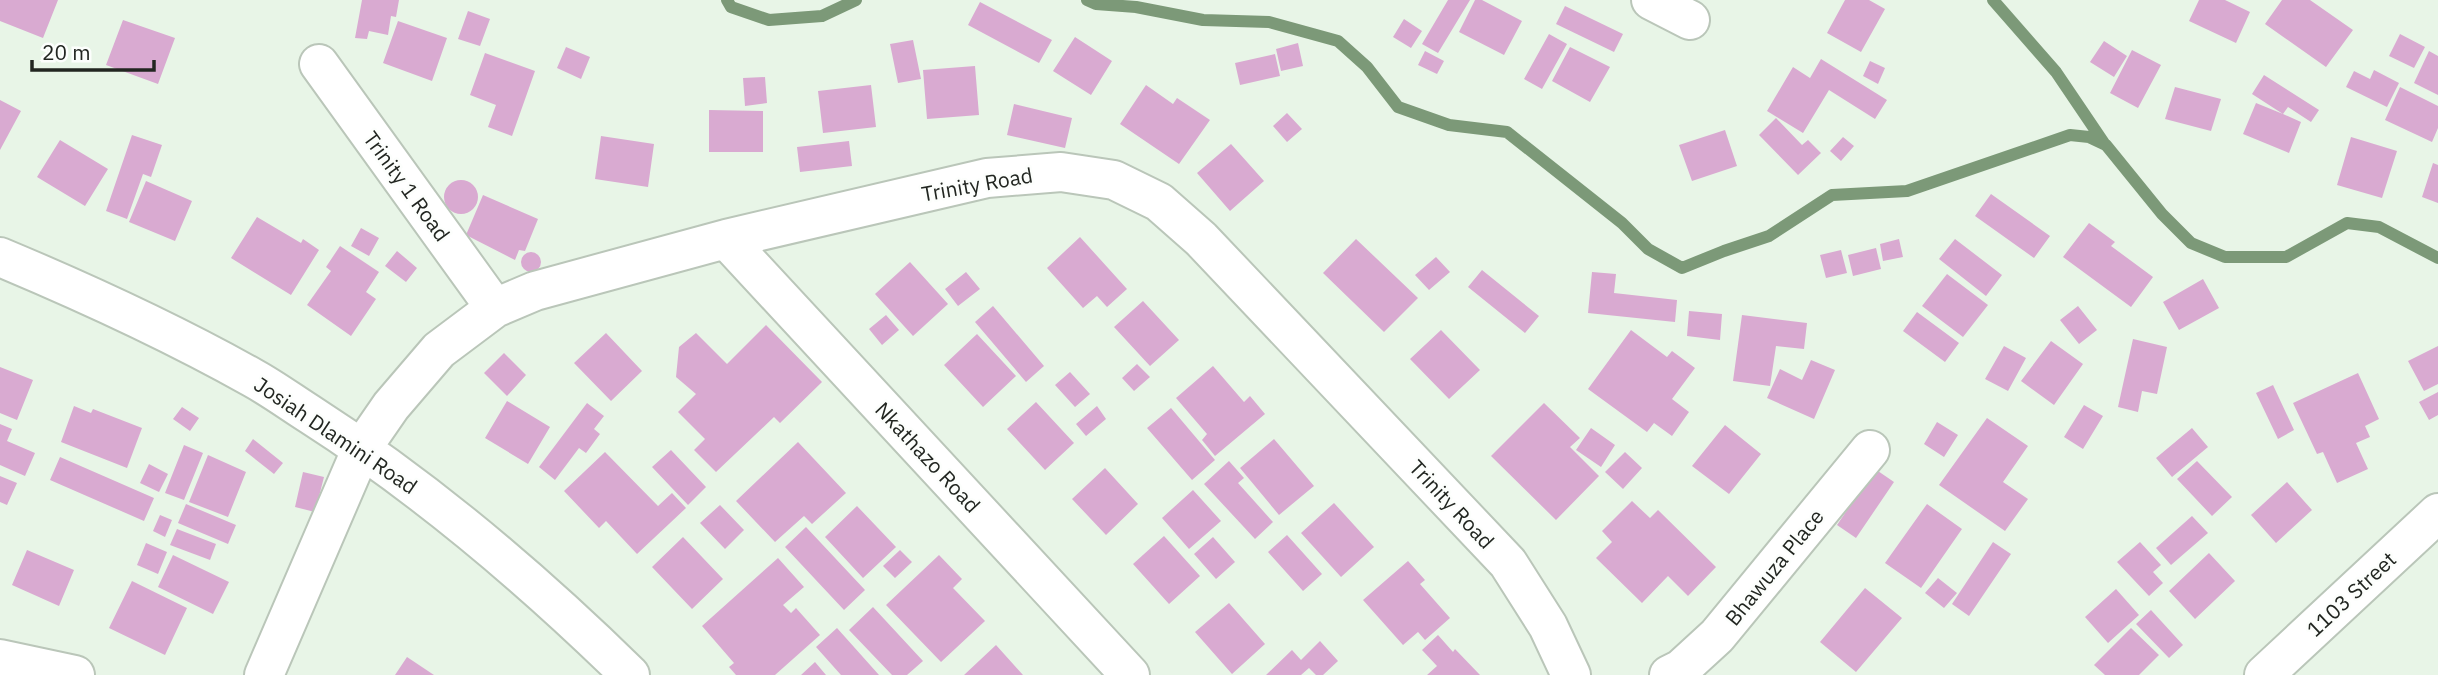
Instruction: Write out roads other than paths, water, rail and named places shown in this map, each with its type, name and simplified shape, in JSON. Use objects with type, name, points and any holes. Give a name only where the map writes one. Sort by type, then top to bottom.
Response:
[{"type":"street","points":[[1651,0],[1689,20]]},
{"type":"street","name":"Trinity 1 Road","points":[[319,64],[495,308]]},
{"type":"street","name":"Trinity Road","points":[[264,675],[362,447],[391,406],[439,350],[495,308],[535,291],[726,239],[987,178],[1061,172],[1114,180],[1159,202],[1201,239],[1508,564],[1548,626],[1571,675]]},
{"type":"street","name":"Nkathazo Road","points":[[726,239],[1130,675]]},
{"type":"street","name":"Josiah Dlamini Road","points":[[0,257],[102,300],[254,378],[362,447],[472,530],[560,606],[630,675]]},
{"type":"street","name":"Bhawuza Place","points":[[1669,675],[1681,668],[1717,636],[1870,450]]},
{"type":"street","name":"1103 Street","points":[[2264,675],[2438,513]]},
{"type":"street","points":[[0,659],[75,675]]},
{"type":"waterway","points":[[727,0],[731,7],[769,20],[822,16],[856,0]]},
{"type":"waterway","points":[[1087,0],[1096,4],[1136,7],[1203,20],[1269,22],[1338,41],[1367,67],[1398,107],[1449,125],[1507,132],[1622,223],[1648,249],[1682,268],[1769,236],[1832,195],[1907,191],[2070,135],[2089,137],[2106,145],[2162,214],[2191,243],[2225,257],[2286,257],[2347,223],[2379,227],[2438,258]]},
{"type":"waterway","points":[[1993,0],[2056,72],[2104,143]]}]
